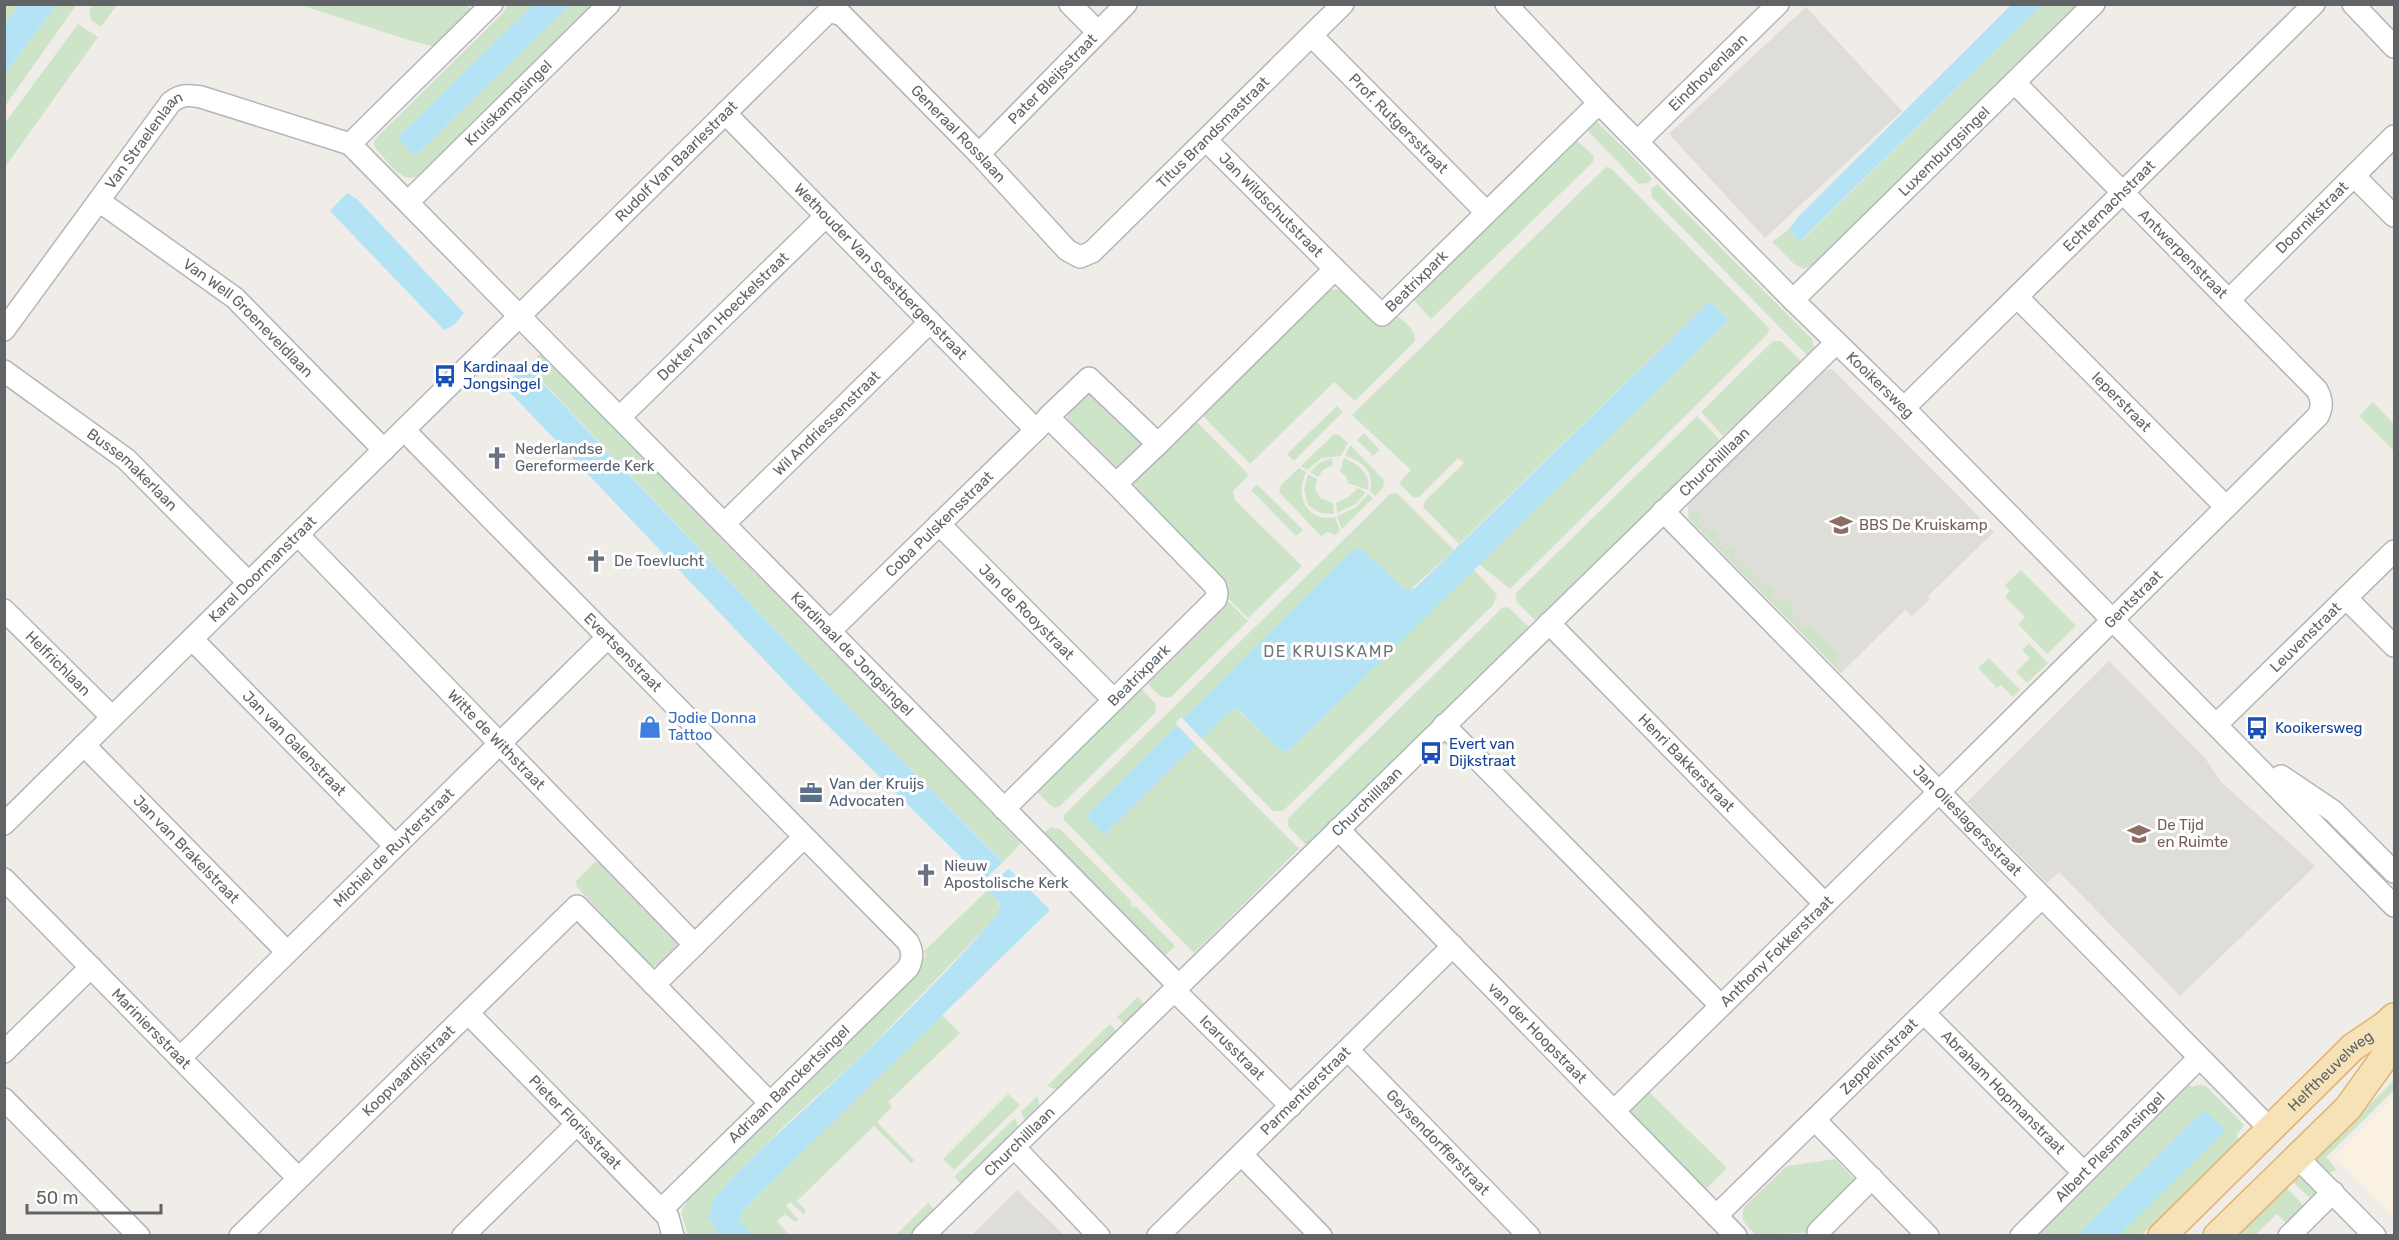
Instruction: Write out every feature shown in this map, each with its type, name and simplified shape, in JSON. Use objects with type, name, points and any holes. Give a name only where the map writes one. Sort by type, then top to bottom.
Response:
[{"type":"main road","name":"Helftheuvelweg","points":[[2162,1236],[2353,1047],[2394,1017]]},
{"type":"main road","name":"Helftheuvelweg","points":[[2217,1236],[2348,1108],[2394,1044]]},
{"type":"main road","points":[[2270,1129],[2297,1157]]},
{"type":"street","points":[[350,144],[492,4]]},
{"type":"street","name":"Kruiskampsingel","points":[[408,202],[609,4]]},
{"type":"street","points":[[1070,4],[1098,32]]},
{"type":"street","name":"Pater Bleijsstraat","points":[[979,154],[1126,4]]},
{"type":"street","name":"Titus Brandsmastraat","points":[[1080,257],[1092,252],[1343,4]]},
{"type":"street","name":"Kooikersweg","points":[[1506,4],[1599,103],[2217,724],[2394,906]]},
{"type":"street","name":"Luxemburgsingel","points":[[1793,300],[2094,4]]},
{"type":"street","name":"Echternachstraat","points":[[1904,408],[2314,4]]},
{"type":"street","points":[[2353,4],[2394,46]]},
{"type":"street","name":"Eindhovenlaan","points":[[1638,141],[1768,8]]},
{"type":"street","name":"Rudolf Van Baarlestraat","points":[[520,316],[824,14],[833,11]]},
{"type":"street","name":"Generaal Rosslaan","points":[[833,11],[842,15],[979,154],[1067,250],[1080,257]]},
{"type":"street","name":"Prof. Rutgersstraat","points":[[1312,36],[1486,212]]},
{"type":"street","name":"Antwerpenstraat","points":[[2015,83],[2317,390],[2322,403]]},
{"type":"street","name":"Van Straelenlaan","points":[[4,330],[171,102],[186,94],[201,97],[350,144]]},
{"type":"street","name":"Beatrixpark","points":[[1335,269],[1382,315],[1599,103]]},
{"type":"street","name":"Wethouder Van Soestbergenstraat","points":[[725,113],[930,322],[1042,424]]},
{"type":"street","name":"Doornikstraat","points":[[2229,300],[2394,136]]},
{"type":"street","name":"Jan Wildschutstraat","points":[[1206,140],[1335,269]]},
{"type":"street","name":"Kardinaal de Jongsingel","points":[[350,144],[830,631],[1176,988]]},
{"type":"street","points":[[2354,176],[2394,216]]},
{"type":"street","name":"Van Well Groeneveldlaan","points":[[99,201],[235,298],[384,450]]},
{"type":"street","name":"Dokter Van Hoeckelstraat","points":[[620,417],[826,216]]},
{"type":"street","points":[[1116,484],[1335,269]]},
{"type":"street","name":"Ieperstraat","points":[[2017,297],[2226,507]]},
{"type":"street","name":"Karel Doormanstraat","points":[[4,824],[520,316]]},
{"type":"street","name":"Wil Andriessenstraat","points":[[724,524],[930,322]]},
{"type":"street","name":"Churchilllaan","points":[[922,1236],[1836,343]]},
{"type":"street","name":"Bussemakerlaan","points":[[4,371],[126,459],[249,583]]},
{"type":"street","points":[[1042,424],[1089,378],[1158,444]]},
{"type":"street","name":"Gentstraat","points":[[1939,792],[2318,416],[2322,403]]},
{"type":"street","name":"Beatrixpark","points":[[1004,809],[1212,605],[1217,592],[1204,573],[1116,484],[1042,424]]},
{"type":"street","name":"Coba Pulskensstraat","points":[[830,631],[1042,424]]},
{"type":"street","name":"Evertsenstraat","points":[[404,430],[908,942],[913,956]]},
{"type":"street","name":"Jan Olieslagersstraat","points":[[1663,511],[2270,1129]]},
{"type":"street","name":"Jan de Rooystraat","points":[[939,524],[1114,700]]},
{"type":"street","name":"Witte de Withstraat","points":[[298,535],[695,945]]},
{"type":"street","name":"Leuvenstraat","points":[[2217,724],[2394,551]]},
{"type":"street","points":[[2346,598],[2394,646]]},
{"type":"street","name":"Helfrichlaan","points":[[4,610],[112,717]]},
{"type":"street","name":"Henri Bakkerstraat","points":[[1549,623],[1825,904]]},
{"type":"street","name":"Michiel de Ruyterstraat","points":[[180,1058],[608,637]]},
{"type":"street","name":"Jan van Galenstraat","points":[[192,639],[395,846]]},
{"type":"street","points":[[1444,725],[1720,1005]]},
{"type":"street","name":"Jan van Brakelstraat","points":[[84,746],[287,952]]},
{"type":"street","name":"Kooikersweg","points":[[2255,763],[2277,773],[2333,812],[2394,872]]},
{"type":"street","name":"Anthony Fokkerstraat","points":[[1614,1111],[1939,792]]},
{"type":"street","name":"van der Hoopstraat","points":[[1338,829],[1736,1236]]},
{"type":"street","points":[[770,1103],[654,985],[804,837]]},
{"type":"street","name":"Mariniersstraat","points":[[4,879],[298,1178]]},
{"type":"street","name":"Zeppelinstraat","points":[[1716,1216],[2042,897]]},
{"type":"street","name":"Koopvaardijstraat","points":[[240,1236],[577,906],[654,985]]},
{"type":"street","name":"Parmentierstraat","points":[[1158,1236],[1453,946]]},
{"type":"street","name":"Adriaan Banckertsingel","points":[[661,1210],[908,968],[913,956]]},
{"type":"street","points":[[4,1052],[91,967]]},
{"type":"street","name":"Icarusstraat","points":[[1176,988],[1291,1106]]},
{"type":"street","name":"Pieter Florisstraat","points":[[468,1012],[668,1217],[673,1236]]},
{"type":"street","name":"Abraham Hopmanstraat","points":[[1924,1013],[2083,1172]]},
{"type":"street","name":"Geysendorfferstraat","points":[[1348,1050],[1529,1236]]},
{"type":"street","name":"Albert Plesmansingel","points":[[2021,1236],[2199,1058]]},
{"type":"street","points":[[4,1099],[139,1236]]},
{"type":"street","points":[[1815,1120],[1928,1236]]},
{"type":"street","points":[[463,1236],[577,1124]]},
{"type":"street","points":[[1014,1147],[1099,1236]]},
{"type":"street","points":[[1242,1155],[1321,1236]]},
{"type":"street","points":[[2297,1157],[2375,1236]]},
{"type":"street","points":[[1818,1232],[1872,1178]]},
{"type":"street","points":[[2294,1234],[2333,1192]]},
{"type":"shaded area","points":[[1806,7],[1902,111],[1765,238],[1669,134]]},
{"type":"shaded area","name":"BBS De Kruiskamp","points":[[1832,369],[1994,532],[1928,596],[1930,599],[1912,616],[1905,610],[1841,673],[1688,517],[1688,504],[1826,370]]},
{"type":"shaded area","name":"De Tijd en Ruimte","points":[[2109,661],[2205,758],[2221,782],[2315,866],[2180,996],[2059,872],[2047,883],[1967,802]]},
{"type":"shaded area","points":[[2394,1097],[2394,1218],[2334,1157]]},
{"type":"shaded area","points":[[1017,1190],[1064,1235],[972,1235]]},
{"type":"green space","points":[[463,4],[477,12],[440,48],[408,40],[301,5]]},
{"type":"green space","points":[[5,5],[19,5],[5,24]]},
{"type":"green space","points":[[56,5],[76,5],[5,106],[5,74]]},
{"type":"green space","points":[[93,5],[117,5],[101,27],[91,20],[89,10]]},
{"type":"green space","points":[[508,5],[533,5],[397,138],[415,156],[570,5],[600,5],[421,180],[417,176],[411,178],[400,174],[377,150],[374,145],[375,139],[502,14]]},
{"type":"green space","points":[[2042,5],[2080,5],[1815,264],[1804,269],[1794,264],[1772,242],[1789,229],[1801,241]]},
{"type":"green space","points":[[78,24],[98,37],[5,167],[5,123]]},
{"type":"green space","points":[[1596,121],[1641,165],[1652,179],[1648,183],[1639,184],[1585,128]]},
{"type":"green space","points":[[1574,138],[1594,156],[1593,162],[1431,319],[1410,296]]},
{"type":"green space","points":[[1606,167],[1611,168],[1769,328],[1768,334],[1510,589],[1479,564],[1729,320],[1710,301],[1459,544],[1423,507],[1425,501],[1464,463],[1458,458],[1419,497],[1414,498],[1399,483],[1411,470],[1352,415]]},
{"type":"green space","points":[[1657,184],[1812,339],[1814,348],[1808,356],[1652,197],[1651,189]]},
{"type":"green space","points":[[1339,289],[1372,302],[1397,316],[1413,332],[1415,341],[1355,401],[1334,382],[1250,464],[1201,414],[1326,291]]},
{"type":"green space","points":[[1773,341],[1781,341],[1802,362],[1734,429],[1727,431],[1723,436],[1701,412]]},
{"type":"green space","points":[[543,351],[1021,843],[1003,862],[832,690],[528,366]]},
{"type":"green space","points":[[1087,394],[1093,394],[1139,438],[1140,448],[1122,467],[1112,467],[1069,426],[1067,419],[1069,408]]},
{"type":"green space","points":[[2373,402],[2394,424],[2394,451],[2359,416]]},
{"type":"green space","points":[[1337,406],[1343,412],[1294,461],[1287,454]]},
{"type":"green space","points":[[1697,416],[1719,439],[1714,449],[1537,622],[1516,601],[1516,593]]},
{"type":"green space","points":[[1195,420],[1249,475],[1233,491],[1235,500],[1302,566],[1248,618],[1227,597],[1226,586],[1136,494],[1134,484],[1137,477]]},
{"type":"green space","points":[[1364,433],[1380,450],[1373,456],[1357,440]]},
{"type":"green space","points":[[1334,434],[1339,435],[1348,443],[1341,456],[1322,458],[1307,470],[1301,466]]},
{"type":"green space","points":[[1350,445],[1384,480],[1383,488],[1375,496],[1370,491],[1371,478],[1366,468],[1345,456]]},
{"type":"green space","points":[[1332,458],[1333,465],[1324,469],[1318,477],[1310,472],[1319,463]]},
{"type":"green space","points":[[1344,458],[1354,463],[1365,474],[1368,490],[1348,483],[1346,476],[1340,472]]},
{"type":"green space","points":[[1299,468],[1306,472],[1302,490],[1306,505],[1317,515],[1335,517],[1340,531],[1335,535],[1328,532],[1321,536],[1279,492],[1281,485]]},
{"type":"green space","points":[[1308,474],[1317,479],[1315,488],[1320,498],[1333,503],[1334,514],[1320,513],[1308,505],[1304,490]]},
{"type":"green space","points":[[1257,484],[1303,530],[1296,536],[1251,490]]},
{"type":"green space","points":[[1357,488],[1366,492],[1357,503],[1337,513],[1336,503],[1350,496]]},
{"type":"green space","points":[[1397,493],[1454,550],[1410,590],[1405,589],[1363,550],[1222,682],[1087,816],[1104,835],[1195,744],[1299,849],[1194,953],[1064,820],[1064,815],[1390,494]]},
{"type":"green space","points":[[1368,494],[1373,498],[1342,529],[1337,516],[1355,508]]},
{"type":"green space","points":[[1695,510],[1702,517],[1697,522],[1708,534],[1713,529],[1719,534],[1714,539],[1725,551],[1730,546],[1736,552],[1731,557],[1744,570],[1749,565],[1754,570],[1749,575],[1761,587],[1766,582],[1775,591],[1770,596],[1778,604],[1785,598],[1796,609],[1789,616],[1803,630],[1809,625],[1840,655],[1834,661],[1843,671],[1841,673],[1688,518]]},
{"type":"green space","points":[[1473,569],[1497,594],[1493,605],[1283,811],[1273,811],[1201,738],[1231,710],[1237,709],[1280,750],[1286,752]]},
{"type":"green space","points":[[2021,570],[2076,626],[2047,654],[2018,624],[2025,617],[2005,597],[2010,591],[2005,585]]},
{"type":"green space","points":[[1227,600],[1248,621],[1171,697],[1160,696],[1146,681]]},
{"type":"green space","points":[[1508,607],[1531,629],[1308,847],[1288,826],[1288,818],[1502,608]]},
{"type":"green space","points":[[2029,643],[2048,663],[2027,683],[2016,672],[2030,658],[2022,650]]},
{"type":"green space","points":[[1989,658],[2020,690],[2013,697],[2001,685],[1997,688],[1978,668]]},
{"type":"green space","points":[[1140,687],[1155,703],[1156,712],[1060,806],[1055,808],[1050,805],[1035,790]]},
{"type":"green space","points":[[1051,827],[1060,829],[1132,902],[1130,904],[1134,908],[1136,906],[1175,946],[1163,958],[1042,835]]},
{"type":"green space","points":[[605,861],[682,940],[658,965],[651,967],[577,887],[576,881],[595,862]]},
{"type":"green space","points":[[991,887],[991,893],[999,900],[1000,913],[868,1050],[785,1125],[713,1199],[710,1215],[706,1218],[711,1218],[717,1235],[688,1235],[681,1213],[688,1199],[684,1195],[924,959],[926,955],[924,951]]},
{"type":"green space","points":[[1138,997],[1146,1007],[1126,1026],[1117,1017]]},
{"type":"green space","points":[[942,1015],[960,1033],[888,1102],[892,1107],[877,1122],[914,1160],[911,1163],[874,1126],[797,1201],[806,1211],[804,1215],[790,1202],[786,1206],[799,1220],[795,1222],[785,1214],[777,1221],[789,1235],[754,1235],[739,1220],[744,1209]]},
{"type":"green space","points":[[1110,1024],[1119,1033],[1061,1087],[1054,1089],[1047,1086]]},
{"type":"green space","points":[[2394,1080],[2394,1090],[2326,1157],[2337,1170],[2329,1173],[2315,1159]]},
{"type":"green space","points":[[2187,1083],[2192,1087],[2206,1086],[2244,1125],[2236,1136],[2239,1140],[2142,1235],[2118,1235],[2207,1113],[2201,1113],[2077,1235],[2032,1236]]},
{"type":"green space","points":[[1648,1091],[1727,1168],[1705,1190],[1627,1113]]},
{"type":"green space","points":[[1008,1094],[1020,1105],[954,1170],[943,1159]]},
{"type":"green space","points":[[1037,1096],[1038,1108],[1026,1124],[1021,1112]]},
{"type":"green space","points":[[1015,1118],[1020,1131],[963,1186],[954,1177]]},
{"type":"green space","points":[[1835,1159],[1858,1183],[1806,1233],[1756,1235],[1747,1226],[1742,1216],[1744,1207],[1787,1166]]},
{"type":"green space","points":[[2296,1177],[2305,1179],[2317,1192],[2311,1199],[2291,1180]]},
{"type":"green space","points":[[2285,1186],[2304,1206],[2286,1223],[2277,1214],[2255,1235],[2234,1236]]},
{"type":"green space","points":[[928,1203],[937,1212],[913,1235],[895,1236]]},
{"type":"water","points":[[2012,4],[2042,5],[1800,241],[1789,229],[1799,216]]},
{"type":"water","points":[[19,5],[56,5],[5,74],[5,24]]},
{"type":"water","points":[[533,5],[570,5],[415,156],[397,138]]},
{"type":"water","points":[[347,193],[358,200],[464,313],[454,325],[444,330],[330,211]]},
{"type":"water","points":[[1710,301],[1729,320],[1293,747],[1286,752],[1280,750],[1238,709],[1231,710],[1104,835],[1086,816],[1351,552],[1358,549],[1363,550],[1405,589],[1414,589]]},
{"type":"water","points":[[526,365],[832,690],[1050,910],[744,1209],[739,1220],[754,1235],[717,1235],[711,1219],[706,1218],[706,1215],[710,1215],[713,1199],[919,999],[999,913],[1000,903],[991,893],[990,886],[812,710],[504,386]]},
{"type":"water","points":[[2207,1112],[2226,1130],[2119,1235],[2077,1235],[2201,1113]]},
{"type":"pier","points":[[1181,717],[1203,740],[1197,746],[1175,723]]},
{"type":"pier","points":[[1005,860],[1011,866],[988,889],[982,882]]},
{"type":"place","name":"Kardinaal de Jongsingel","points":[[445,376]]},
{"type":"place","name":"Nederlandse Gereformeerde Kerk","points":[[497,458]]},
{"type":"place","name":"BBS De Kruiskamp","points":[[1841,525]]},
{"type":"place","name":"De Toevlucht","points":[[596,561]]},
{"type":"place","name":"Jodie Donna Tattoo","points":[[650,727]]},
{"type":"place","name":"Kooikersweg","points":[[2257,728]]},
{"type":"place","name":"Evert van Dijkstraat","points":[[1431,753]]},
{"type":"place","name":"Van der Kruijs Advocaten","points":[[811,793]]},
{"type":"place","name":"De Tijd en Ruimte","points":[[2139,834]]},
{"type":"place","name":"Nieuw Apostolische Kerk","points":[[926,875]]},
{"type":"district","name":"DE KRUISKAMP","points":[[1329,651]]}]
